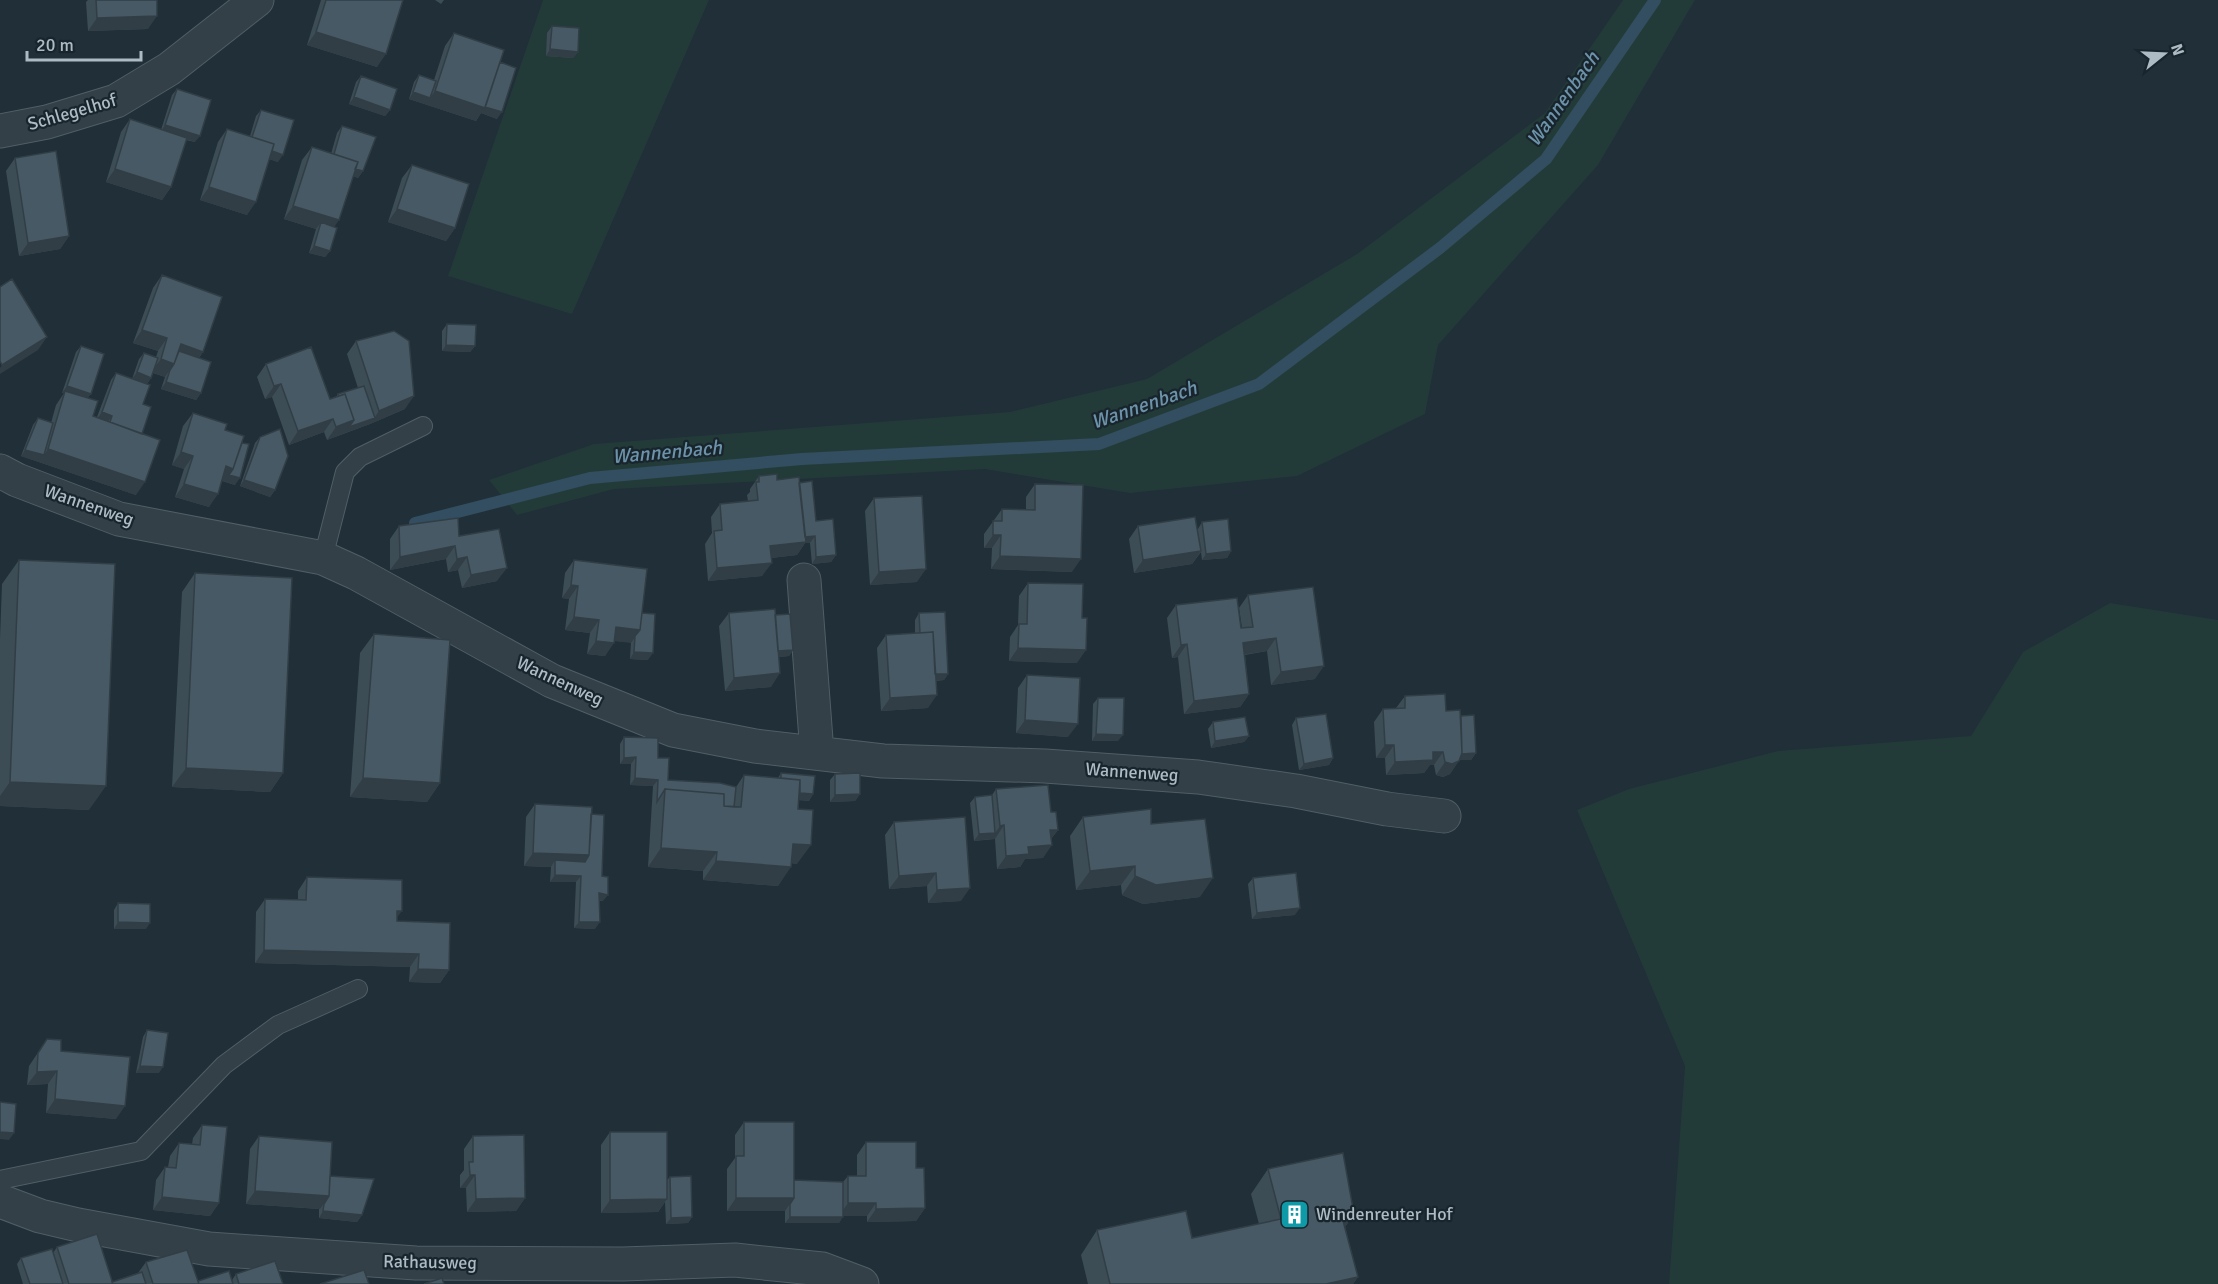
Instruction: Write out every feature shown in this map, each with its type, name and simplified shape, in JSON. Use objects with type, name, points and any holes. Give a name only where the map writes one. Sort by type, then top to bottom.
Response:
[{"type":"street","name":"Schlegelhof","points":[[0,131],[47,122],[116,101],[169,69],[257,0]]},
{"type":"street","name":"Wannenweg","points":[[0,471],[17,480],[119,519],[323,558],[356,573],[552,681],[673,730],[754,746],[883,760],[1045,766],[1198,777],[1296,791],[1387,809],[1444,816]]},
{"type":"street","points":[[804,580],[817,753]]},
{"type":"street","name":"Rathausweg","points":[[0,1201],[40,1216],[78,1225],[209,1249],[416,1263],[622,1264],[735,1260],[822,1269],[862,1284]]},
{"type":"lane","points":[[323,558],[345,472],[360,457],[423,426]]},
{"type":"lane","points":[[0,1180],[141,1151],[224,1065],[278,1025],[358,989]]},
{"type":"green space","points":[[543,0],[709,0],[572,314],[448,276]]},
{"type":"green space","points":[[1623,0],[1695,0],[1598,165],[1438,345],[1425,414],[1297,476],[1130,493],[985,469],[614,489],[517,515],[489,480],[594,444],[1010,412],[1147,379],[1357,254],[1545,113]]},
{"type":"green space","points":[[2110,603],[2218,620],[2218,1284],[1669,1284],[1685,1066],[1577,810],[1629,789],[1778,751],[1971,736],[2023,652]]},
{"type":"building","points":[[96,0],[157,0],[157,16],[97,18]]},
{"type":"building","points":[[326,0],[403,0],[386,54],[316,32]]},
{"type":"building","points":[[552,26],[579,28],[578,52],[550,49]]},
{"type":"building","points":[[454,33],[504,50],[485,108],[435,91]]},
{"type":"building","points":[[500,62],[516,68],[502,112],[485,107]]},
{"type":"building","points":[[419,75],[436,81],[430,98],[413,92]]},
{"type":"building","points":[[361,76],[397,89],[390,110],[354,97]]},
{"type":"building","points":[[177,89],[211,100],[200,136],[165,125]]},
{"type":"building","points":[[261,110],[294,120],[283,155],[272,151],[274,144],[252,137]]},
{"type":"building","points":[[130,119],[187,138],[171,187],[115,169]]},
{"type":"building","points":[[342,126],[376,137],[363,171],[355,169],[358,162],[334,154]]},
{"type":"building","points":[[227,129],[274,144],[256,202],[209,187]]},
{"type":"building","points":[[312,147],[358,162],[339,220],[293,206]]},
{"type":"building","points":[[56,151],[69,236],[28,243],[15,158]]},
{"type":"building","points":[[412,165],[469,184],[455,228],[397,209]]},
{"type":"building","points":[[321,222],[337,228],[330,251],[314,246]]},
{"type":"building","points":[[162,275],[222,297],[203,352],[181,344],[174,364],[161,359],[167,338],[142,330]]},
{"type":"building","points":[[12,279],[47,337],[2,365],[0,361],[0,287]]},
{"type":"building","points":[[447,324],[476,325],[475,346],[446,345]]},
{"type":"building","points":[[394,331],[409,341],[414,396],[379,411],[356,341]]},
{"type":"building","points":[[81,346],[104,354],[91,394],[67,386]]},
{"type":"building","points":[[311,347],[330,399],[345,394],[354,420],[336,427],[333,419],[298,431],[281,384],[274,386],[266,364]]},
{"type":"building","points":[[179,351],[211,362],[201,393],[166,382]]},
{"type":"building","points":[[144,353],[158,358],[151,378],[137,372]]},
{"type":"building","points":[[116,373],[150,385],[143,404],[151,407],[142,434],[110,422],[112,416],[102,412]]},
{"type":"building","points":[[364,386],[375,418],[349,427],[354,420],[345,394],[339,396],[338,394]]},
{"type":"building","points":[[65,391],[98,401],[93,416],[160,440],[145,482],[48,449]]},
{"type":"building","points":[[193,413],[227,424],[225,430],[244,436],[233,469],[226,466],[218,494],[184,484],[193,456],[181,452]]},
{"type":"building","points":[[38,418],[53,423],[44,455],[25,450]]},
{"type":"building","points":[[280,429],[288,456],[275,490],[244,480],[260,437]]},
{"type":"building","points":[[242,443],[249,444],[240,478],[229,475]]},
{"type":"building","points":[[777,474],[777,480],[799,477],[806,542],[770,546],[772,563],[717,568],[714,531],[722,530],[720,504],[758,500],[756,482],[759,482],[759,476]]},
{"type":"building","points":[[812,481],[816,521],[833,519],[836,555],[816,557],[815,536],[805,537],[799,483]]},
{"type":"building","points":[[1035,484],[1083,485],[1081,559],[1000,556],[1001,535],[993,535],[993,521],[1002,521],[1002,509],[1035,510]]},
{"type":"building","points":[[922,496],[926,569],[879,572],[874,498]]},
{"type":"building","points":[[1195,517],[1201,551],[1143,560],[1138,526]]},
{"type":"building","points":[[458,518],[459,536],[499,529],[507,568],[471,575],[467,557],[457,559],[455,546],[400,557],[399,526]]},
{"type":"building","points":[[1228,519],[1231,551],[1206,554],[1202,522]]},
{"type":"building","points":[[19,560],[115,564],[106,786],[10,782]]},
{"type":"building","points":[[574,560],[647,569],[640,630],[616,627],[614,643],[596,641],[599,620],[574,617],[578,586],[571,585]]},
{"type":"building","points":[[195,573],[292,578],[283,773],[186,768]]},
{"type":"building","points":[[1028,583],[1083,584],[1082,618],[1087,618],[1086,650],[1018,648],[1019,624],[1027,624]]},
{"type":"building","points":[[1313,587],[1324,666],[1281,672],[1276,638],[1243,643],[1249,694],[1194,701],[1187,644],[1181,645],[1176,605],[1237,598],[1241,628],[1253,627],[1248,595]]},
{"type":"building","points":[[775,609],[780,673],[734,678],[729,613]]},
{"type":"building","points":[[945,612],[948,674],[935,674],[933,632],[920,633],[919,613]]},
{"type":"building","points":[[642,613],[655,614],[653,653],[634,652],[635,636],[640,630]]},
{"type":"building","points":[[790,614],[793,650],[778,651],[775,615]]},
{"type":"building","points":[[933,632],[937,695],[890,698],[886,635]]},
{"type":"building","points":[[374,634],[450,640],[440,783],[363,778]]},
{"type":"building","points":[[1027,675],[1080,678],[1078,724],[1025,720]]},
{"type":"building","points":[[1445,694],[1446,711],[1460,710],[1462,753],[1459,761],[1452,764],[1445,762],[1443,752],[1433,752],[1433,760],[1395,762],[1394,745],[1385,745],[1383,709],[1405,708],[1405,696]]},
{"type":"building","points":[[1098,698],[1124,698],[1123,735],[1096,734]]},
{"type":"building","points":[[1326,714],[1333,758],[1304,764],[1296,718]]},
{"type":"building","points":[[1474,715],[1476,753],[1462,754],[1461,716]]},
{"type":"building","points":[[1245,717],[1249,736],[1215,741],[1213,722]]},
{"type":"building","points":[[624,737],[658,738],[658,758],[669,758],[668,780],[720,783],[736,787],[734,807],[724,806],[724,794],[665,789],[657,802],[658,780],[635,778],[636,757],[624,758]]},
{"type":"building","points":[[781,773],[815,776],[813,794],[800,793],[800,780],[781,778]]},
{"type":"building","points":[[860,773],[860,794],[835,795],[835,774]]},
{"type":"building","points":[[744,775],[800,780],[798,809],[813,810],[811,845],[793,844],[791,867],[716,861],[717,852],[661,848],[665,789],[724,794],[724,806],[741,807]]},
{"type":"building","points":[[1048,785],[1051,812],[1056,812],[1058,830],[1050,830],[1052,845],[1028,847],[1029,854],[1006,856],[1004,825],[1000,826],[996,789]]},
{"type":"building","points":[[992,795],[995,833],[979,834],[975,797]]},
{"type":"building","points":[[535,804],[592,807],[589,855],[533,853]]},
{"type":"building","points":[[1151,809],[1151,824],[1205,819],[1213,878],[1156,885],[1135,876],[1135,866],[1090,871],[1083,817]]},
{"type":"building","points":[[591,814],[604,815],[602,876],[608,877],[608,895],[599,893],[600,922],[579,922],[581,876],[555,875],[555,860],[585,862],[589,855]]},
{"type":"building","points":[[965,817],[970,888],[937,890],[936,873],[899,876],[894,822]]},
{"type":"building","points":[[1296,873],[1300,908],[1257,913],[1253,878]]},
{"type":"building","points":[[307,877],[402,880],[402,911],[397,911],[397,921],[450,923],[449,970],[418,969],[419,954],[264,950],[265,899],[306,900]]},
{"type":"building","points":[[118,903],[150,904],[150,923],[118,922]]},
{"type":"building","points":[[147,1030],[168,1033],[163,1067],[140,1066]]},
{"type":"building","points":[[47,1039],[61,1040],[61,1051],[130,1057],[125,1106],[55,1099],[57,1071],[37,1072],[38,1053]]},
{"type":"building","points":[[0,1102],[16,1104],[14,1133],[0,1132]]},
{"type":"building","points":[[744,1122],[794,1122],[794,1198],[736,1198],[736,1156],[744,1156]]},
{"type":"building","points":[[202,1125],[227,1127],[219,1203],[162,1197],[165,1167],[176,1168],[179,1143],[200,1145]]},
{"type":"building","points":[[610,1132],[667,1132],[667,1199],[610,1200]]},
{"type":"building","points":[[524,1135],[525,1198],[476,1199],[475,1175],[470,1175],[469,1162],[473,1162],[473,1136]]},
{"type":"building","points":[[259,1136],[332,1142],[329,1196],[255,1191]]},
{"type":"building","points":[[866,1142],[916,1142],[916,1168],[924,1168],[925,1208],[876,1209],[876,1203],[848,1203],[848,1176],[866,1176]]},
{"type":"building","name":"Windenreuter Hof","points":[[1343,1153],[1354,1214],[1342,1217],[1358,1277],[1326,1284],[1110,1284],[1097,1230],[1186,1211],[1192,1238],[1281,1219],[1268,1169]]},
{"type":"building","points":[[330,1176],[374,1179],[362,1215],[323,1211],[329,1196]]},
{"type":"building","points":[[691,1176],[692,1217],[671,1218],[670,1177]]},
{"type":"building","points":[[794,1180],[843,1182],[843,1217],[790,1217],[790,1204],[794,1198]]},
{"type":"building","points":[[97,1234],[113,1284],[69,1284],[57,1247]]},
{"type":"building","points":[[52,1249],[63,1284],[30,1284],[21,1258]]},
{"type":"building","points":[[187,1250],[199,1284],[153,1284],[146,1262]]},
{"type":"building","points":[[275,1261],[283,1284],[239,1284],[236,1274]]},
{"type":"building","points":[[364,1270],[369,1284],[320,1284]]},
{"type":"building","points":[[229,1271],[233,1284],[199,1284],[198,1281]]},
{"type":"building","points":[[142,1272],[146,1284],[113,1284],[112,1282]]},
{"type":"building","points":[[442,1278],[444,1284],[424,1284]]},
{"type":"waterway","name":"Wannenbach","points":[[415,523],[590,478],[802,459],[1099,444],[1259,384],[1440,248],[1546,159],[1655,0]]},
{"type":"place","name":"Windenreuter Hof","points":[[1295,1214]]}]
